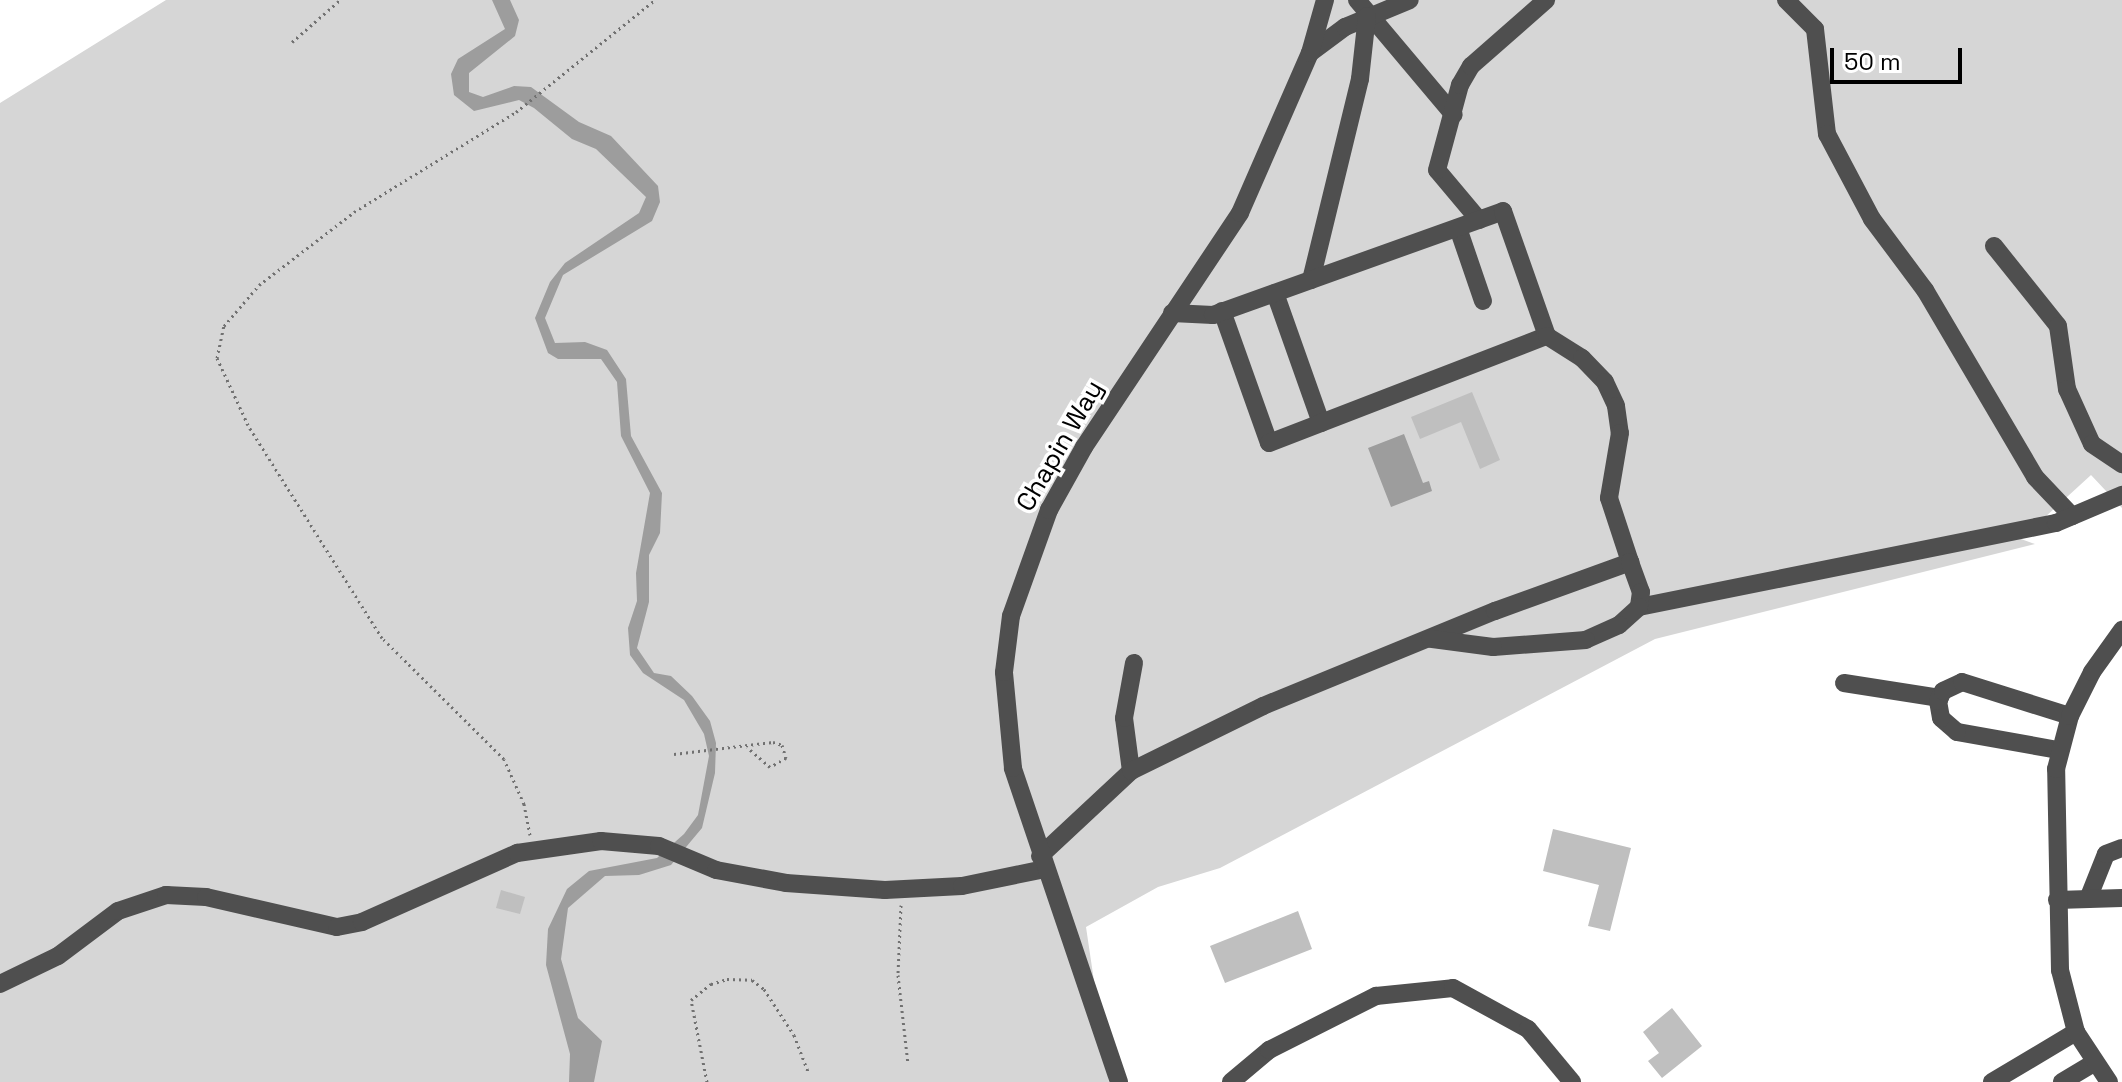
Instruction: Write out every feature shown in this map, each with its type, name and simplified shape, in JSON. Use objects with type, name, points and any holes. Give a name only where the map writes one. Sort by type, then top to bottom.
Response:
[{"type":"street","name":"Chapin Way","points":[[1119,1082],[1042,863],[1013,768],[1006,723],[1004,672],[1011,616],[1049,510],[1172,313],[1240,213],[1310,53],[1325,0]]},
{"type":"street","points":[[1357,0],[1367,16],[1454,115]]},
{"type":"street","points":[[1310,53],[1367,16],[1410,0]]},
{"type":"street","points":[[1479,220],[1437,170],[1471,66],[1546,0]]},
{"type":"street","points":[[1786,0],[1815,29],[1827,134],[1872,219],[1925,290],[2035,477],[2072,516]]},
{"type":"street","points":[[1311,280],[1362,70],[1367,16]]},
{"type":"street","points":[[1172,313],[1222,311],[1503,211],[1547,336],[1582,358],[1605,382],[1616,406],[1620,433],[1609,498],[1641,592],[1639,607]]},
{"type":"street","points":[[1458,228],[1483,301]]},
{"type":"street","points":[[1994,246],[2058,326],[2067,389],[2092,444],[2122,464]]},
{"type":"street","points":[[1275,293],[1321,423]]},
{"type":"street","points":[[1222,311],[1269,443],[1547,336]]},
{"type":"street","points":[[1431,639],[1493,647],[1561,645],[1619,625],[1639,607],[2072,516],[2122,495]]},
{"type":"street","points":[[0,984],[58,956],[118,911],[153,898],[193,894],[337,927],[362,922],[483,866],[532,850],[601,841],[659,846],[687,861],[786,883],[902,890],[962,886],[1042,863],[1131,771],[1263,706],[1630,562]]},
{"type":"street","points":[[2109,1082],[2076,1032],[2060,970],[2058,750],[2070,716],[2092,672],[2122,630]]},
{"type":"street","points":[[1131,771],[1124,718],[1134,663]]},
{"type":"street","points":[[1844,683],[1940,698],[1962,682],[2070,716]]},
{"type":"street","points":[[1940,698],[1941,718],[1957,732],[2058,750]]},
{"type":"street","points":[[2088,899],[2106,854],[2122,848]]},
{"type":"street","points":[[2057,900],[2122,898]]},
{"type":"street","points":[[1231,1082],[1269,1050],[1376,996],[1453,988],[1528,1029],[1572,1082]]},
{"type":"street","points":[[1992,1082],[2076,1032]]},
{"type":"street","points":[[2062,1082],[2094,1063]]},
{"type":"path","points":[[292,42],[340,0]]},
{"type":"path","points":[[532,850],[524,804],[504,759],[382,638],[241,413],[217,358],[224,326],[259,285],[354,212],[516,112],[655,0]]},
{"type":"path","points":[[674,754],[779,743],[786,758],[770,767],[747,747]]},
{"type":"path","points":[[902,890],[898,975],[908,1064]]},
{"type":"path","points":[[707,1082],[691,1000],[706,987],[727,979],[752,980],[764,989],[794,1035],[808,1071]]},
{"type":"shaded area","points":[[166,0],[2122,0],[2122,508],[2091,475],[2021,539],[2035,544],[1655,639],[1220,868],[1158,887],[1086,927],[1109,1082],[0,1082],[0,103]]},
{"type":"shaded area","points":[[492,0],[510,0],[519,20],[515,36],[469,73],[469,92],[483,97],[514,86],[531,87],[579,122],[611,136],[658,186],[660,202],[652,221],[563,275],[545,318],[555,343],[585,342],[607,350],[626,379],[631,436],[662,493],[660,533],[649,555],[649,602],[637,648],[654,673],[671,676],[692,696],[710,721],[716,743],[715,773],[702,828],[671,865],[639,875],[605,876],[568,908],[561,959],[578,1018],[602,1041],[594,1082],[569,1082],[570,1054],[546,965],[548,929],[567,889],[589,871],[657,858],[684,834],[698,815],[709,756],[704,734],[684,700],[643,673],[630,655],[628,628],[637,601],[636,573],[650,493],[621,436],[617,382],[601,359],[558,359],[548,353],[535,318],[550,282],[565,263],[639,213],[646,197],[596,149],[572,139],[534,108],[519,100],[474,111],[454,95],[451,74],[458,59],[505,29]]},
{"type":"shaded area","points":[[1404,434],[1423,483],[1429,481],[1432,491],[1391,507],[1368,448]]},
{"type":"building","points":[[1472,392],[1500,460],[1480,469],[1461,422],[1420,439],[1411,417]]},
{"type":"building","points":[[1553,829],[1631,848],[1610,931],[1588,926],[1599,885],[1543,871]]},
{"type":"building","points":[[501,890],[525,897],[520,914],[496,908]]},
{"type":"building","points":[[1298,911],[1312,949],[1225,983],[1210,946]]},
{"type":"building","points":[[1672,1008],[1702,1046],[1662,1078],[1648,1061],[1659,1053],[1643,1032]]}]
